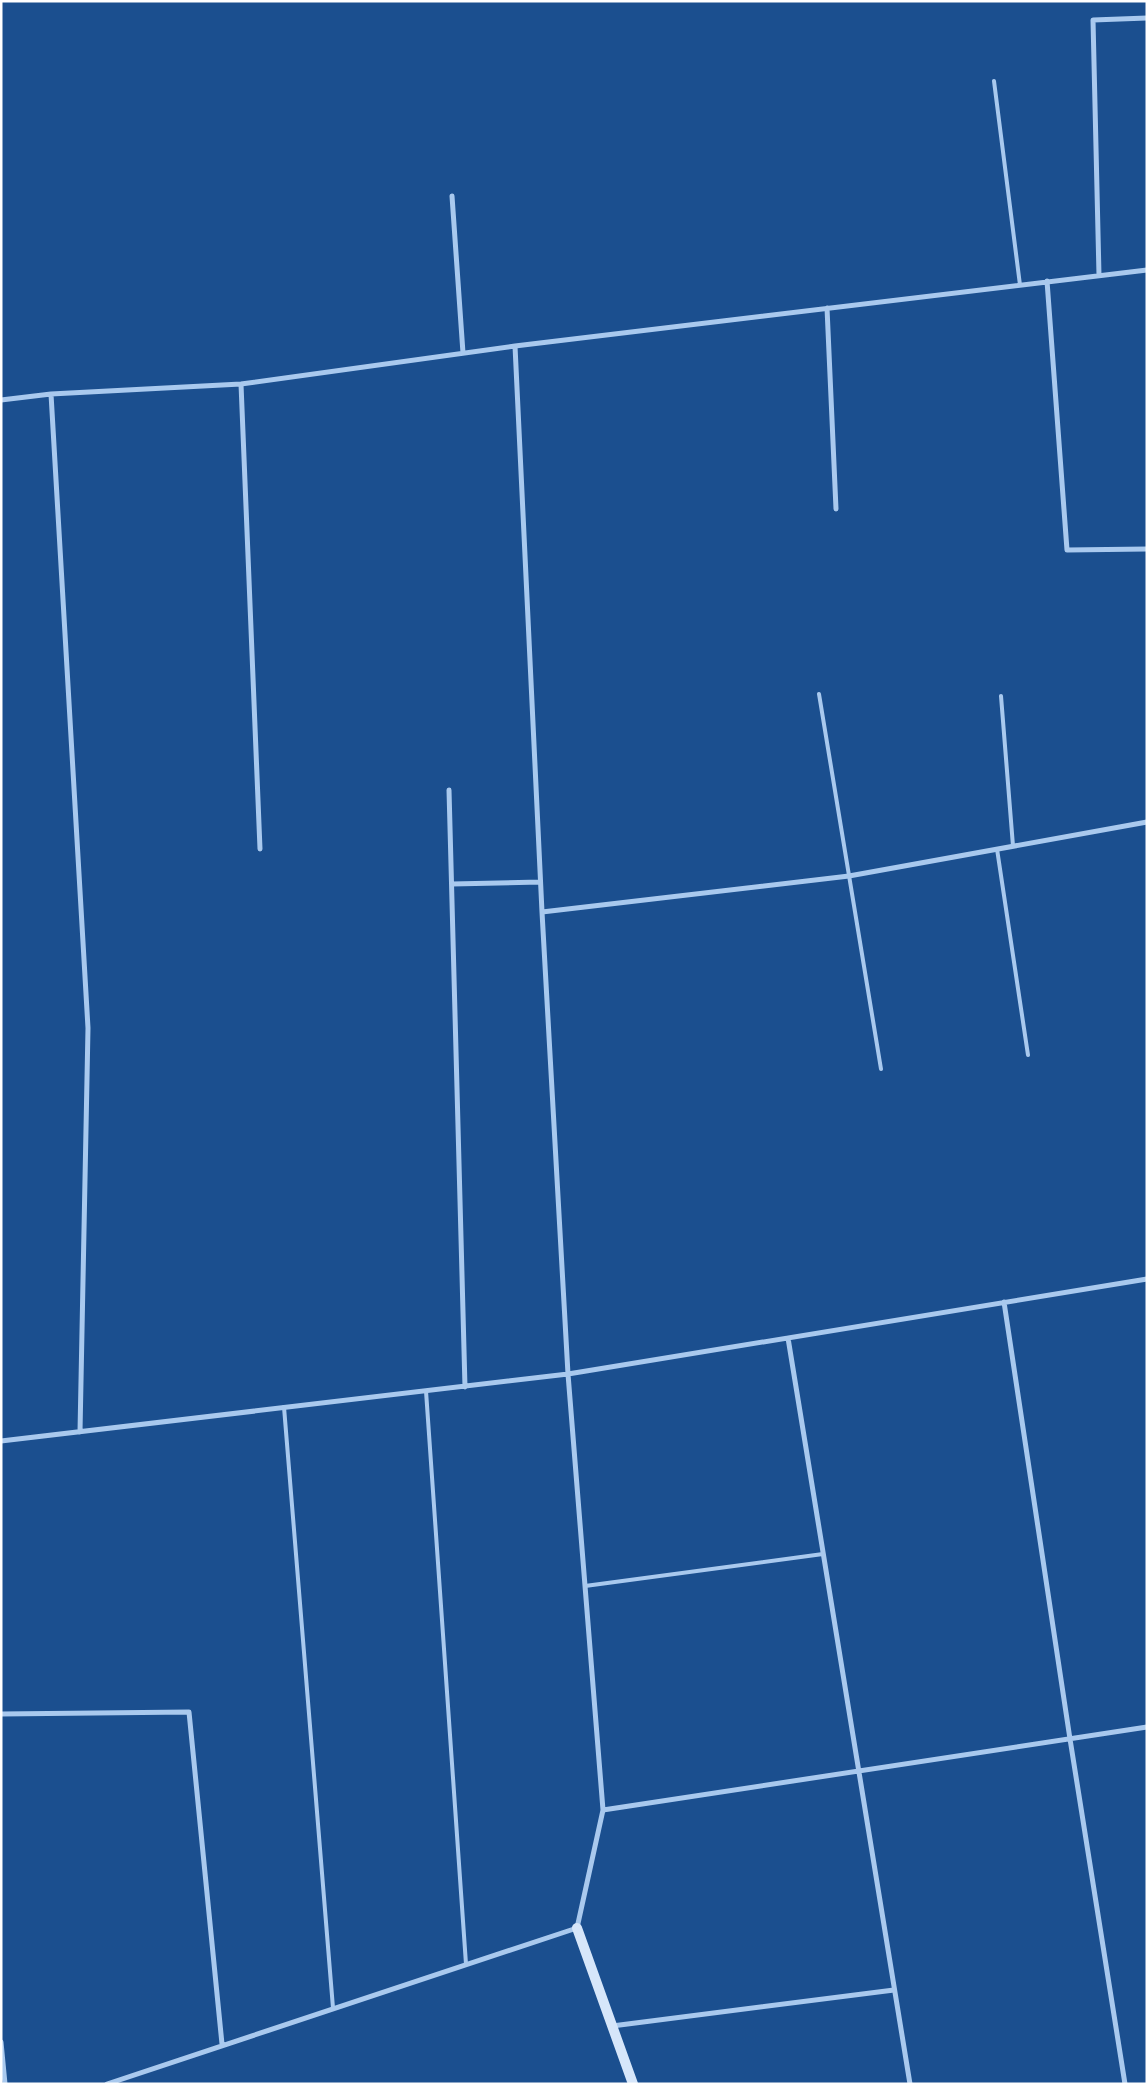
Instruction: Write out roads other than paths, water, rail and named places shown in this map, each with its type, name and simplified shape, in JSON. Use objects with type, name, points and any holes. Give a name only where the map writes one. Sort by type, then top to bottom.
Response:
[{"type":"street","points":[[1099,276],[1093,20],[1147,18]]},
{"type":"street","points":[[452,196],[463,353]]},
{"type":"street","points":[[1,400],[51,394],[241,384],[515,346],[1147,270]]},
{"type":"street","points":[[1047,282],[1067,550],[1147,549]]},
{"type":"street","points":[[827,308],[836,509]]},
{"type":"street","points":[[515,346],[540,882],[568,1374],[603,1810],[577,1928],[633,2084]]},
{"type":"street","points":[[241,384],[260,849]]},
{"type":"street","points":[[51,394],[88,1028],[80,1432]]},
{"type":"street","points":[[449,790],[465,1386]]},
{"type":"street","points":[[542,912],[849,876],[1147,822]]},
{"type":"street","points":[[452,884],[540,882]]},
{"type":"street","points":[[1,1441],[568,1374],[1147,1279]]},
{"type":"street","points":[[1004,1302],[1070,1739],[1125,2084]]},
{"type":"street","points":[[788,1338],[910,2084]]},
{"type":"street","points":[[1,1714],[188,1712],[222,2044]]},
{"type":"street","points":[[603,1810],[1147,1727]]},
{"type":"street","points":[[107,2084],[222,2044],[577,1928]]},
{"type":"street","points":[[612,2026],[894,1990]]},
{"type":"street","points":[[1,2042],[5,2084]]},
{"type":"lane","points":[[994,81],[1020,285]]},
{"type":"lane","points":[[819,694],[881,1069]]},
{"type":"lane","points":[[1001,696],[1012,846]]},
{"type":"lane","points":[[996,849],[1028,1055]]},
{"type":"lane","points":[[426,1391],[466,1964]]},
{"type":"lane","points":[[284,1407],[333,2008]]},
{"type":"lane","points":[[585,1586],[823,1554]]}]
